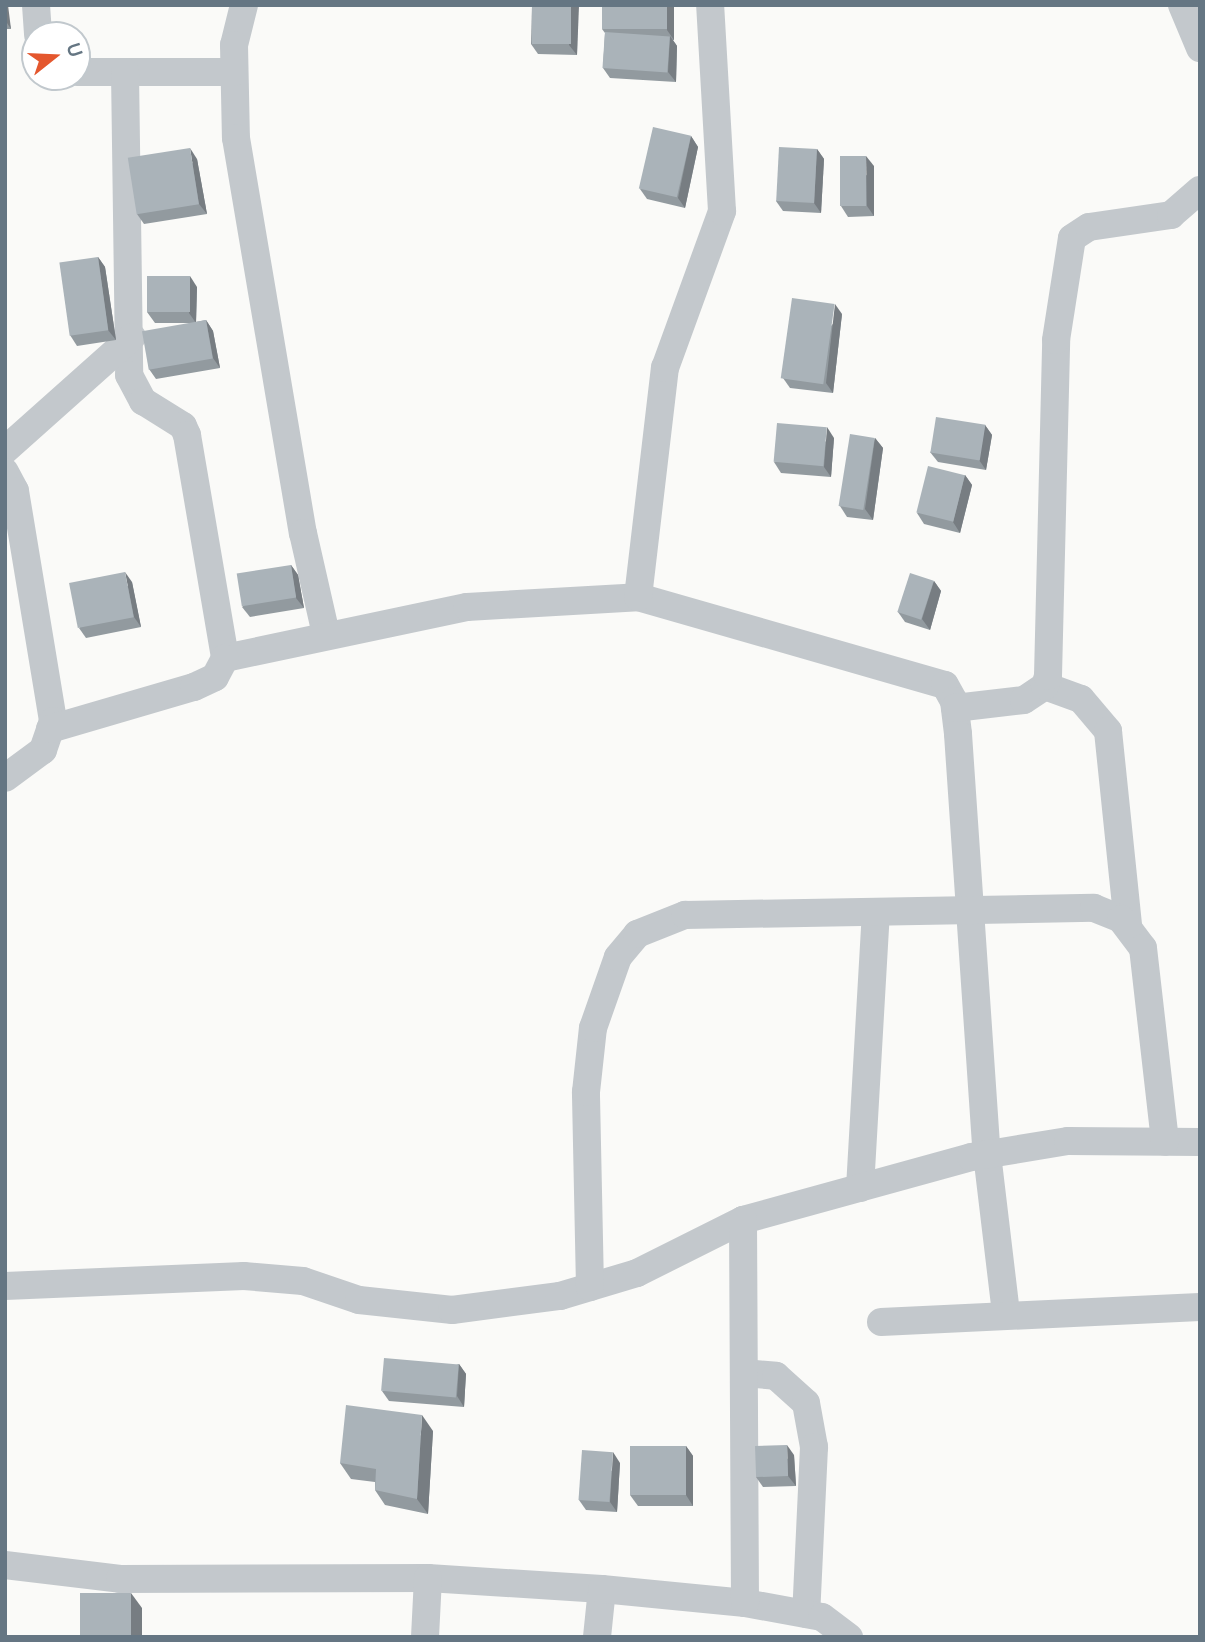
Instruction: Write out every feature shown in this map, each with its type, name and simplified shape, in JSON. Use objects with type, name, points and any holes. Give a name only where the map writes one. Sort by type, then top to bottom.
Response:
[{"type":"street","points":[[244,5],[233,72],[236,138],[303,533],[326,634]]},
{"type":"street","points":[[638,597],[665,368],[722,211],[710,5]]},
{"type":"street","points":[[1182,5],[1200,48]]},
{"type":"street","points":[[91,72],[233,72]]},
{"type":"street","points":[[50,729],[194,687],[215,677],[225,658],[187,435],[134,390],[129,375],[132,337],[125,72]]},
{"type":"street","points":[[1045,686],[1056,340],[1068,248],[1089,227],[1171,215],[1200,190]]},
{"type":"street","points":[[5,450],[132,337]]},
{"type":"street","points":[[5,472],[15,491],[50,729],[43,750],[5,778]]},
{"type":"street","points":[[225,658],[326,634],[467,607],[638,597],[929,678],[944,685],[955,708],[987,1154],[1006,1313]]},
{"type":"street","points":[[955,708],[1024,700],[1045,686]]},
{"type":"street","points":[[1045,686],[1081,699],[1108,731],[1128,926]]},
{"type":"street","points":[[590,1287],[586,1092],[593,1028],[618,957],[637,934],[685,915],[1094,908],[1128,926],[1143,948],[1165,1142]]},
{"type":"street","points":[[860,1188],[876,912]]},
{"type":"street","points":[[5,1286],[244,1276],[303,1281],[359,1300],[453,1310],[590,1287],[637,1273],[743,1220],[987,1154],[1068,1141],[1200,1142]]},
{"type":"street","points":[[743,1220],[745,1603]]},
{"type":"street","points":[[881,1322],[1006,1313],[1200,1307]]},
{"type":"street","points":[[744,1373],[776,1376],[806,1403],[814,1447],[806,1614]]},
{"type":"street","points":[[5,1565],[120,1579],[428,1578],[602,1589],[745,1603],[822,1617],[849,1637]]},
{"type":"street","points":[[425,1637],[428,1578]]},
{"type":"street","points":[[597,1637],[602,1589]]},
{"type":"building","points":[[532,5],[571,5],[571,44],[532,44]]},
{"type":"building","points":[[602,5],[667,5],[667,29],[602,29]]},
{"type":"building","points":[[605,32],[670,37],[667,72],[602,68]]},
{"type":"building","points":[[653,127],[691,136],[677,197],[639,188]]},
{"type":"building","points":[[779,147],[817,149],[814,203],[776,201]]},
{"type":"building","points":[[190,148],[199,204],[137,214],[128,158]]},
{"type":"building","points":[[840,156],[866,156],[866,206],[840,206]]},
{"type":"building","points":[[98,257],[108,330],[70,336],[59,262]]},
{"type":"building","points":[[147,276],[190,276],[190,312],[147,312]]},
{"type":"building","points":[[792,298],[835,304],[823,384],[781,378]]},
{"type":"building","points":[[206,320],[213,358],[149,370],[142,331]]},
{"type":"building","points":[[936,417],[985,425],[980,460],[930,453]]},
{"type":"building","points":[[777,423],[827,427],[823,466],[774,462]]},
{"type":"building","points":[[850,434],[875,438],[863,510],[839,506]]},
{"type":"building","points":[[928,466],[965,475],[953,522],[916,513]]},
{"type":"building","points":[[291,565],[296,598],[242,606],[237,574]]},
{"type":"building","points":[[125,572],[134,617],[78,628],[69,583]]},
{"type":"building","points":[[910,573],[934,581],[921,620],[897,612]]},
{"type":"building","points":[[384,1358],[459,1365],[456,1397],[381,1391]]},
{"type":"building","points":[[346,1405],[422,1415],[417,1499],[375,1490],[376,1469],[340,1463]]},
{"type":"building","points":[[787,1445],[788,1476],[756,1477],[755,1446]]},
{"type":"building","points":[[630,1446],[686,1446],[686,1495],[630,1495]]},
{"type":"building","points":[[582,1450],[613,1452],[609,1502],[579,1500]]},
{"type":"building","points":[[80,1593],[131,1593],[131,1637],[80,1637]]}]
